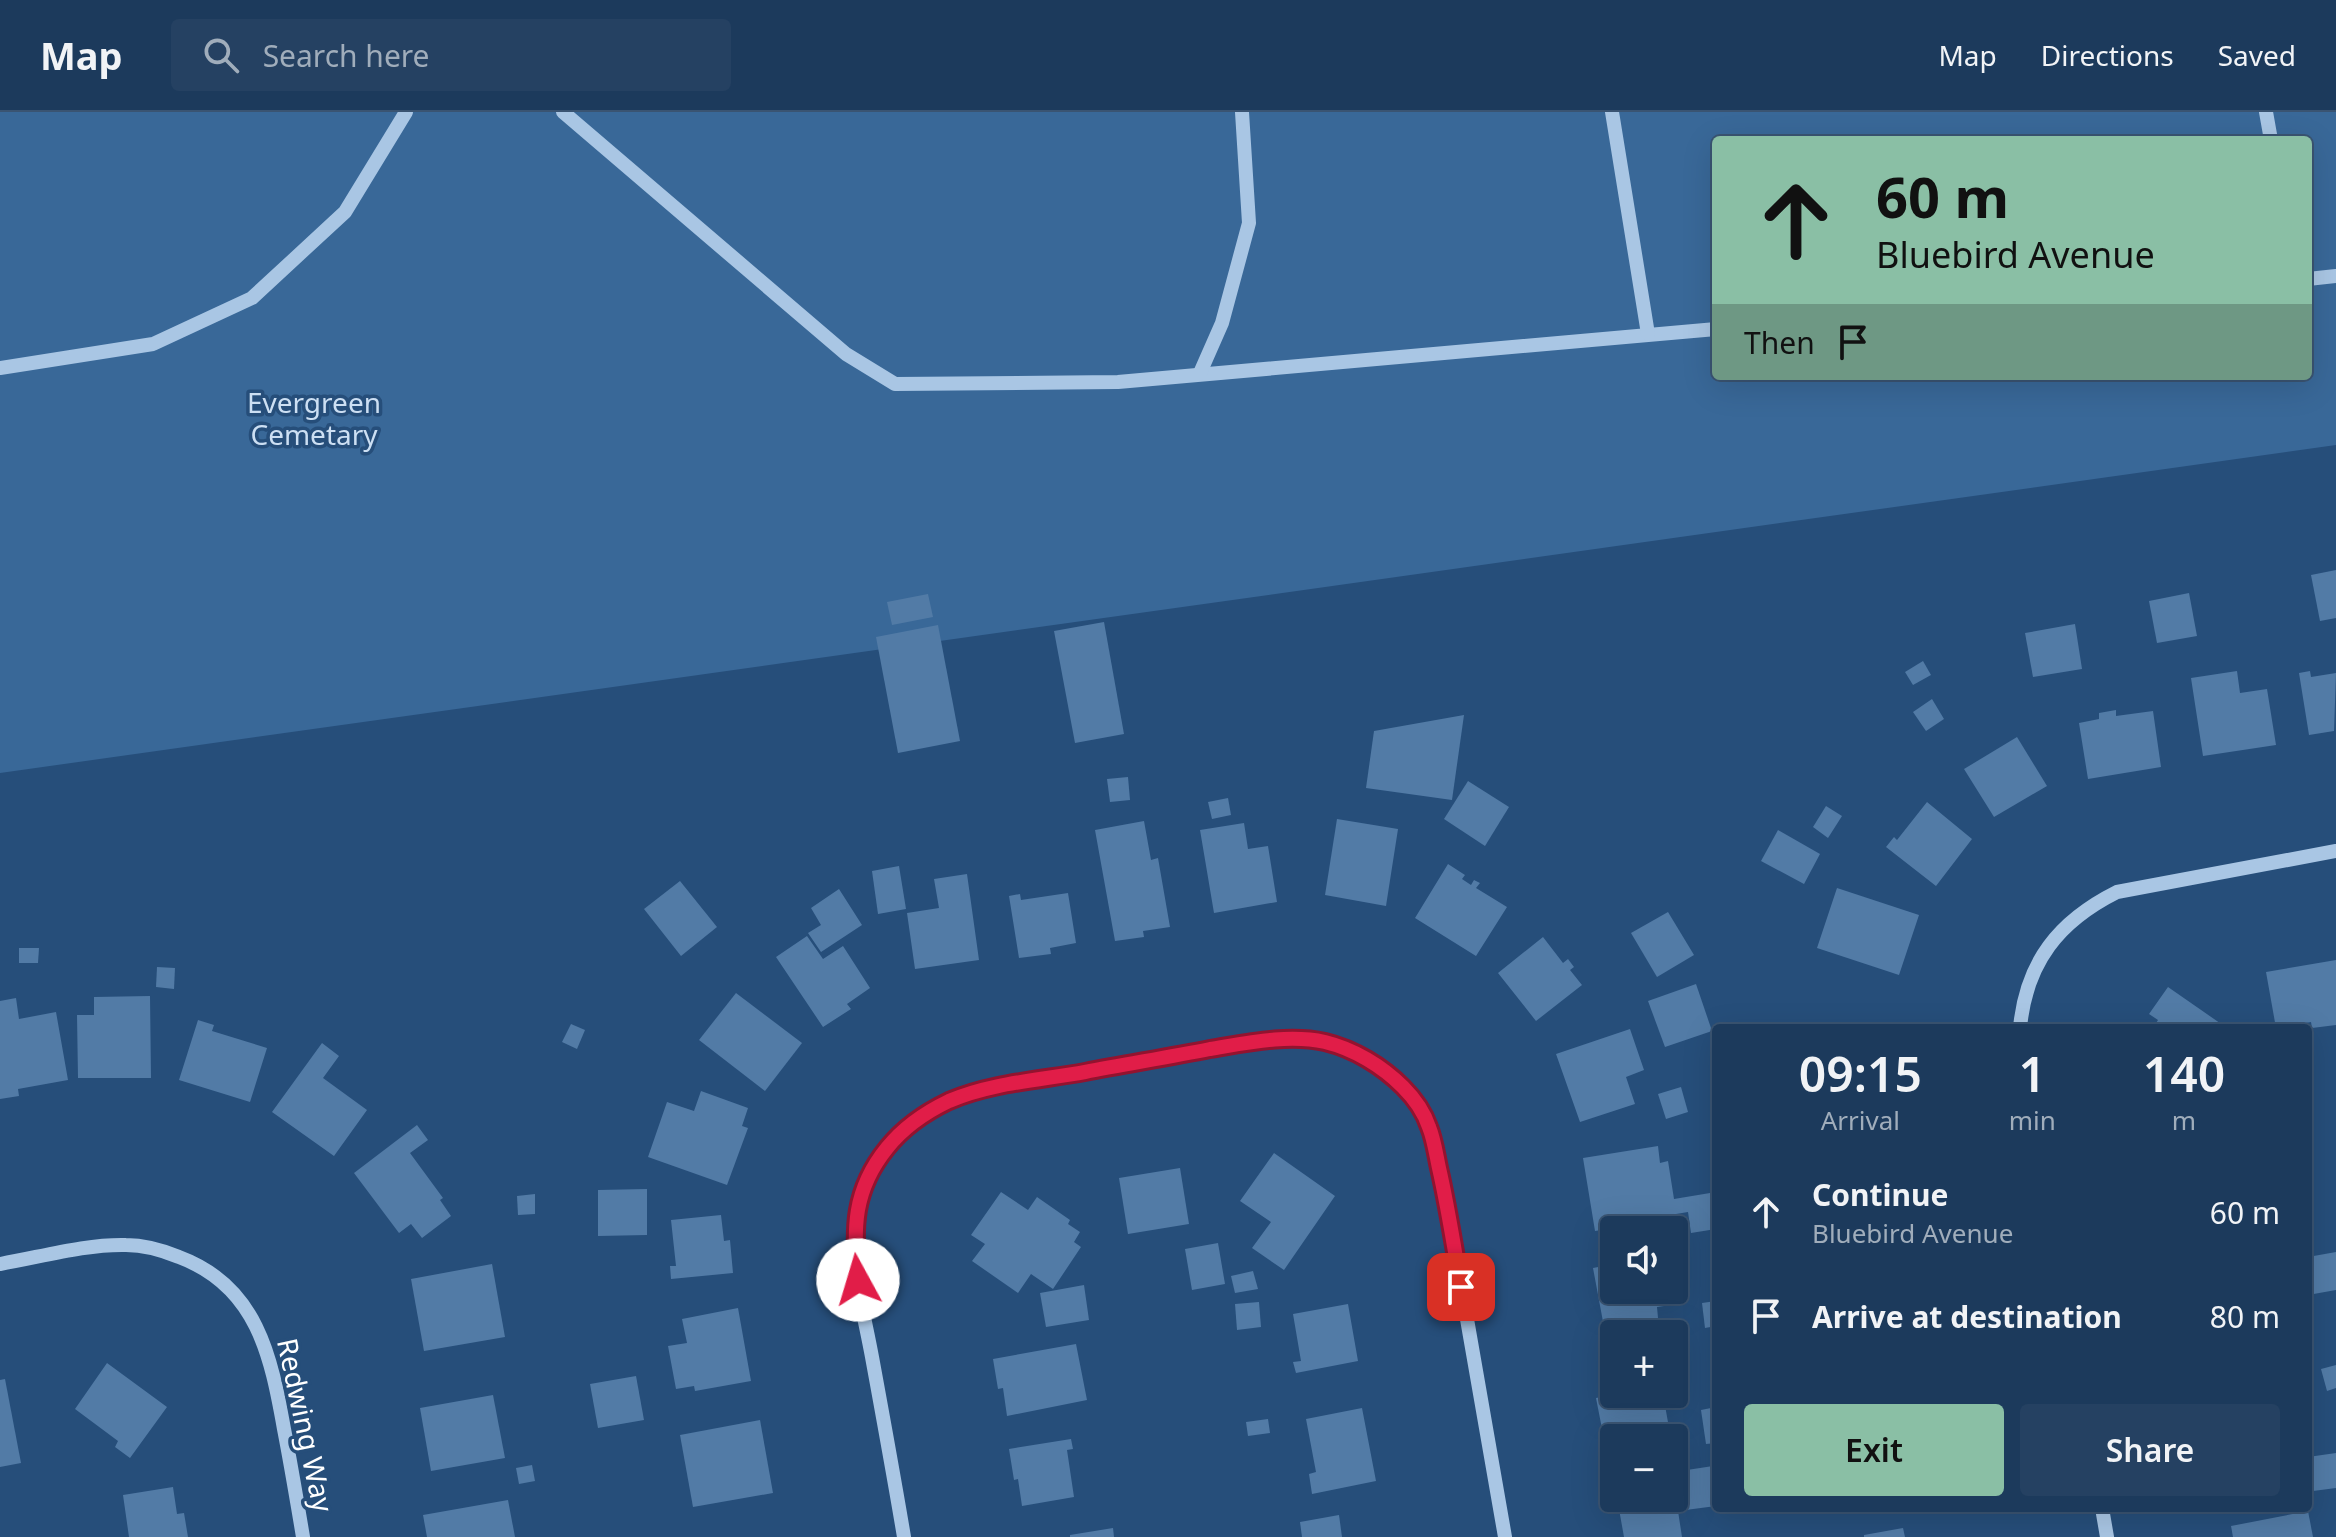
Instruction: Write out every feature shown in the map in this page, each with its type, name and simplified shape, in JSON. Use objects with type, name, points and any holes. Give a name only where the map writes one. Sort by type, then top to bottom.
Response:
[{"type":"street","points":[[0,368],[153,344],[252,298],[345,212],[406,112]]},
{"type":"street","points":[[563,112],[846,354],[895,384],[1118,382],[1712,329]]},
{"type":"street","points":[[1200,373],[1222,323],[1249,223],[1242,112]]},
{"type":"street","points":[[1612,112],[1648,334]]},
{"type":"street","points":[[2266,112],[2270,136]]},
{"type":"street","points":[[2312,279],[2336,276]]},
{"type":"street","points":[[2020,1024],[2034,969],[2068,922],[2091,905],[2117,892],[2329,852]]},
{"type":"street","points":[[904,1537],[858,1280],[853,1235],[862,1191],[887,1147],[916,1120],[951,1101],[986,1090],[1239,1044],[1293,1038],[1325,1042],[1355,1053],[1383,1069],[1405,1088],[1430,1127],[1505,1537]]},
{"type":"street","name":"Redwing Way","points":[[0,1264],[99,1247],[141,1246],[197,1264],[228,1287],[256,1322],[270,1356],[303,1537]]},
{"type":"street","points":[[2103,1512],[2107,1537]]},
{"type":"green space","name":"Evergreen Cemetary","points":[[0,112],[2336,112],[2336,445],[0,773]]},
{"type":"building","points":[[2336,570],[2336,618],[2320,621],[2311,575]]},
{"type":"building","points":[[2189,593],[2197,636],[2157,643],[2149,601]]},
{"type":"building","points":[[928,594],[933,617],[892,625],[887,602]]},
{"type":"building","points":[[1104,622],[1124,734],[1075,743],[1054,631]]},
{"type":"building","points":[[2075,624],[2082,669],[2033,677],[2025,633]]},
{"type":"building","points":[[938,625],[960,741],[898,753],[876,637]]},
{"type":"building","points":[[1923,661],[1931,675],[1913,685],[1905,672]]},
{"type":"building","points":[[2237,671],[2240,693],[2267,689],[2276,745],[2203,756],[2191,678]]},
{"type":"building","points":[[2310,671],[2311,677],[2336,673],[2334,731],[2309,735],[2299,673]]},
{"type":"building","points":[[1932,699],[1944,719],[1926,731],[1913,712]]},
{"type":"building","points":[[2116,710],[2116,716],[2153,711],[2161,767],[2088,779],[2079,723],[2099,719],[2099,713]]},
{"type":"building","points":[[1464,715],[1452,800],[1366,788],[1374,731]]},
{"type":"building","points":[[2017,737],[2047,786],[1994,817],[1964,769]]},
{"type":"building","points":[[1128,777],[1130,800],[1110,802],[1107,779]]},
{"type":"building","points":[[1468,781],[1509,807],[1485,846],[1444,819]]},
{"type":"building","points":[[1228,798],[1231,815],[1212,819],[1208,802]]},
{"type":"building","points":[[1927,802],[1972,839],[1936,886],[1886,847],[1894,837],[1897,840]]},
{"type":"building","points":[[1826,806],[1842,816],[1828,838],[1813,827]]},
{"type":"building","points":[[1337,819],[1398,829],[1386,906],[1325,895]]},
{"type":"building","points":[[1144,821],[1151,860],[1158,858],[1170,927],[1143,931],[1144,937],[1115,941],[1095,830]]},
{"type":"building","points":[[1244,823],[1248,849],[1268,846],[1277,902],[1214,913],[1200,830]]},
{"type":"building","points":[[1778,830],[1820,854],[1804,884],[1761,861]]},
{"type":"building","points":[[1448,864],[1465,875],[1462,879],[1471,885],[1474,880],[1480,883],[1476,888],[1507,907],[1476,956],[1415,918]]},
{"type":"building","points":[[899,866],[906,909],[878,914],[872,871]]},
{"type":"building","points":[[967,874],[979,960],[915,969],[907,913],[939,908],[934,879]]},
{"type":"building","points":[[680,881],[717,927],[681,956],[644,909]]},
{"type":"building","points":[[1837,888],[1919,915],[1899,975],[1817,948]]},
{"type":"building","points":[[839,889],[862,925],[821,952],[808,933],[821,925],[811,908]]},
{"type":"building","points":[[1068,893],[1076,943],[1050,948],[1051,954],[1019,958],[1009,896],[1020,894],[1021,900]]},
{"type":"building","points":[[1668,912],[1694,955],[1657,977],[1631,933]]},
{"type":"building","points":[[807,936],[823,959],[843,946],[870,988],[847,1004],[851,1009],[823,1027],[776,957]]},
{"type":"building","points":[[1543,937],[1563,963],[1568,959],[1574,967],[1570,970],[1582,985],[1536,1021],[1498,973]]},
{"type":"building","points":[[19,948],[39,948],[38,963],[19,963]]},
{"type":"building","points":[[2336,960],[2336,1025],[2312,1028],[2311,1022],[2275,1024],[2266,972]]},
{"type":"building","points":[[157,967],[175,968],[174,989],[156,987]]},
{"type":"building","points":[[1696,984],[1712,1031],[1665,1047],[1648,1001]]},
{"type":"building","points":[[2168,987],[2221,1024],[2156,1024],[2158,1020],[2149,1014]]},
{"type":"building","points":[[736,993],[802,1043],[765,1091],[699,1040]]},
{"type":"building","points":[[150,996],[151,1078],[78,1078],[77,1015],[94,1015],[94,997]]},
{"type":"building","points":[[16,998],[19,1019],[56,1012],[68,1080],[18,1089],[19,1096],[0,1099],[0,1001]]},
{"type":"building","points":[[198,1020],[214,1025],[212,1031],[267,1048],[250,1102],[179,1080]]},
{"type":"building","points":[[571,1024],[585,1030],[577,1049],[562,1042]]},
{"type":"building","points":[[1630,1029],[1644,1070],[1626,1077],[1635,1104],[1580,1122],[1556,1054]]},
{"type":"building","points":[[322,1043],[339,1056],[323,1078],[367,1110],[334,1156],[272,1112]]},
{"type":"building","points":[[1681,1087],[1688,1112],[1666,1119],[1658,1094]]},
{"type":"building","points":[[701,1091],[748,1108],[742,1126],[748,1128],[727,1185],[648,1157],[667,1102],[694,1111]]},
{"type":"building","points":[[417,1125],[428,1140],[410,1153],[443,1198],[440,1200],[451,1216],[422,1238],[411,1224],[399,1233],[354,1173]]},
{"type":"building","points":[[1658,1146],[1660,1163],[1668,1161],[1674,1199],[1712,1193],[1712,1230],[1691,1233],[1688,1212],[1670,1216],[1600,1216],[1600,1230],[1595,1231],[1583,1158]]},
{"type":"building","points":[[1274,1153],[1335,1196],[1284,1270],[1252,1248],[1271,1222],[1240,1201]]},
{"type":"building","points":[[1180,1168],[1189,1224],[1128,1234],[1119,1178]]},
{"type":"building","points":[[647,1189],[647,1235],[598,1236],[598,1190]]},
{"type":"building","points":[[1001,1192],[1028,1210],[1037,1197],[1070,1220],[1068,1224],[1080,1232],[1074,1242],[1081,1247],[1053,1289],[1031,1274],[1018,1293],[972,1261],[985,1244],[971,1235]]},
{"type":"building","points":[[535,1194],[535,1214],[518,1215],[517,1196]]},
{"type":"building","points":[[721,1215],[724,1241],[730,1240],[733,1273],[671,1279],[670,1266],[676,1266],[671,1220]]},
{"type":"building","points":[[1218,1243],[1225,1284],[1192,1290],[1185,1249]]},
{"type":"building","points":[[2336,1252],[2336,1290],[2312,1294],[2312,1256]]},
{"type":"building","points":[[492,1264],[505,1337],[424,1351],[411,1279]]},
{"type":"building","points":[[1600,1267],[1600,1304],[1678,1304],[1657,1307],[1658,1318],[1603,1320],[1593,1268]]},
{"type":"building","points":[[1253,1271],[1258,1289],[1235,1293],[1231,1276]]},
{"type":"building","points":[[1084,1285],[1089,1320],[1046,1327],[1040,1293]]},
{"type":"building","points":[[1259,1302],[1261,1327],[1237,1330],[1235,1304]]},
{"type":"building","points":[[1712,1302],[1712,1327],[1705,1328],[1702,1303]]},
{"type":"building","points":[[1348,1304],[1358,1361],[1296,1373],[1293,1362],[1301,1361],[1293,1314]]},
{"type":"building","points":[[738,1308],[751,1381],[695,1391],[694,1386],[676,1389],[668,1346],[687,1343],[682,1319]]},
{"type":"building","points":[[1076,1344],[1087,1400],[1007,1416],[1003,1388],[998,1389],[993,1359]]},
{"type":"building","points":[[107,1363],[167,1407],[130,1458],[115,1447],[118,1441],[75,1409]]},
{"type":"building","points":[[2336,1365],[2336,1388],[2327,1391],[2321,1369]]},
{"type":"building","points":[[636,1376],[644,1420],[598,1428],[590,1384]]},
{"type":"building","points":[[5,1379],[21,1463],[0,1467],[0,1380]]},
{"type":"building","points":[[493,1395],[505,1458],[431,1471],[420,1408]]},
{"type":"building","points":[[1600,1397],[1600,1408],[1665,1408],[1668,1424],[1601,1424],[1596,1398]]},
{"type":"building","points":[[1362,1408],[1376,1481],[1312,1494],[1309,1474],[1316,1472],[1306,1419]]},
{"type":"building","points":[[1712,1408],[1712,1443],[1706,1444],[1701,1410]]},
{"type":"building","points":[[1268,1419],[1270,1433],[1248,1436],[1246,1422]]},
{"type":"building","points":[[760,1420],[773,1493],[693,1507],[680,1435]]},
{"type":"building","points":[[1071,1439],[1073,1449],[1067,1450],[1074,1497],[1022,1506],[1009,1449]]},
{"type":"building","points":[[2336,1453],[2336,1488],[2313,1491],[2312,1456]]},
{"type":"building","points":[[532,1465],[535,1481],[519,1484],[516,1468]]},
{"type":"building","points":[[1712,1466],[1712,1507],[1688,1510],[1688,1470]]},
{"type":"building","points":[[173,1487],[177,1514],[184,1513],[188,1537],[129,1537],[123,1495]]},
{"type":"building","points":[[508,1500],[515,1537],[427,1537],[423,1515]]},
{"type":"building","points":[[1620,1512],[1678,1512],[1682,1537],[1624,1537]]},
{"type":"building","points":[[2308,1512],[2313,1537],[2233,1537],[2231,1526]]},
{"type":"building","points":[[1339,1515],[1342,1537],[1302,1537],[1300,1522]]},
{"type":"building","points":[[1113,1528],[1114,1537],[1070,1537],[1070,1535]]},
{"type":"building","points":[[1903,1528],[1905,1537],[1864,1537],[1864,1535]]},
{"type":"route","points":[[858,1280],[853,1235],[862,1191],[887,1147],[916,1120],[951,1101],[986,1090],[1239,1044],[1293,1038],[1325,1042],[1355,1053],[1383,1069],[1405,1088],[1422,1112],[1430,1127],[1445,1193],[1461,1287]]}]
